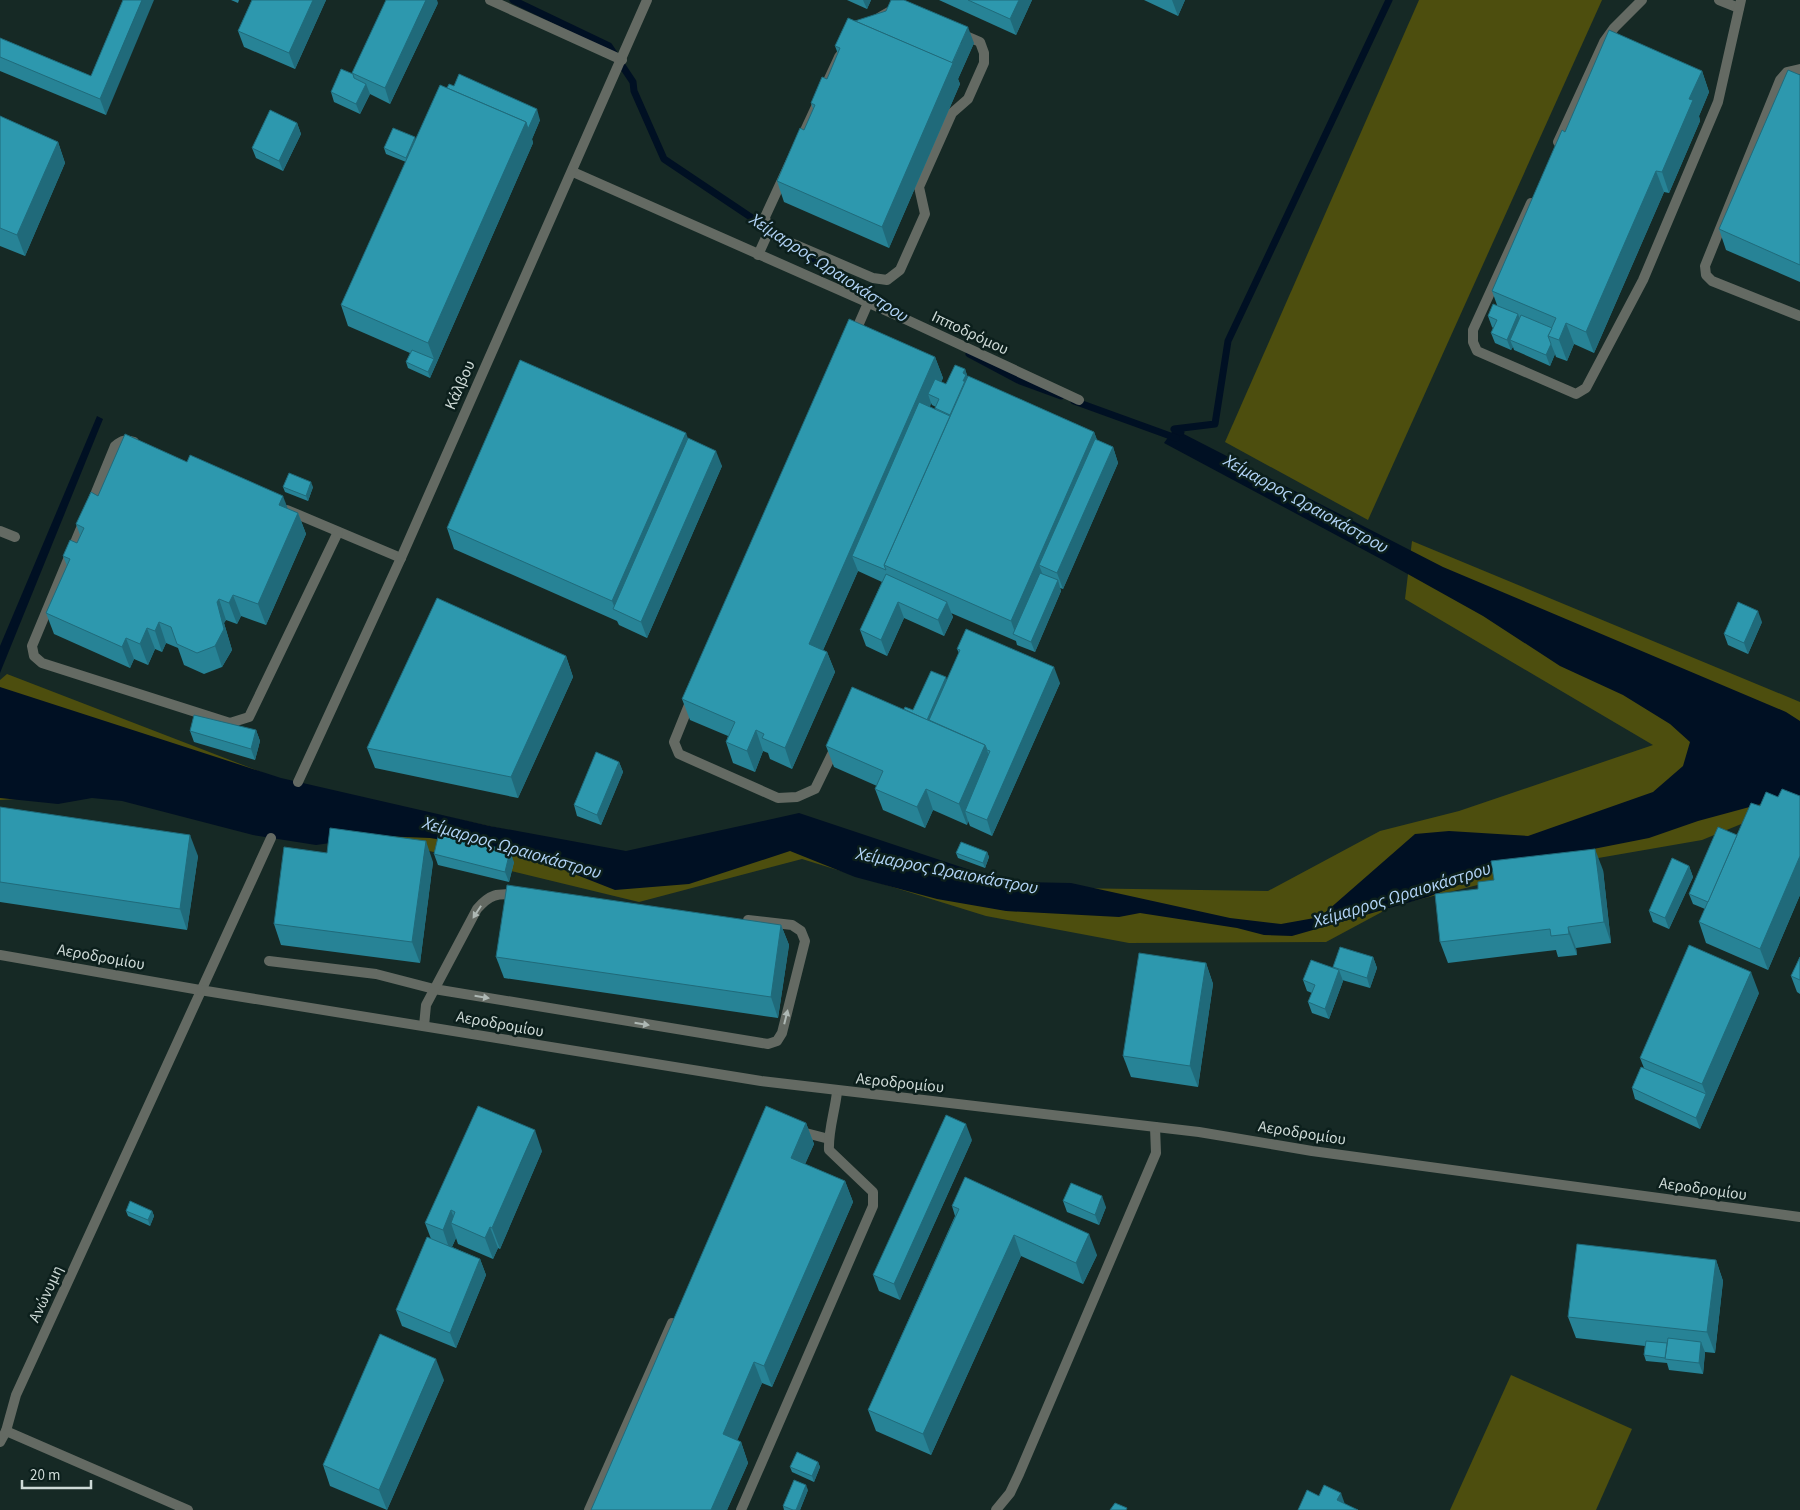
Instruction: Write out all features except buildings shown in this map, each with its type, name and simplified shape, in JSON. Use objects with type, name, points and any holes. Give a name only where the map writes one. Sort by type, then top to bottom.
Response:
[{"type":"street","points":[[490,0],[622,60]]},
{"type":"street","name":"Κάλβου","points":[[298,782],[401,558],[573,172],[647,0]]},
{"type":"street","points":[[1555,150],[1604,42],[1614,28],[1642,0]]},
{"type":"street","points":[[1534,195],[1473,330],[1473,342],[1477,351],[1576,394],[1586,388],[1643,280],[1718,102],[1740,4],[1719,0]]},
{"type":"street","points":[[758,255],[768,233],[765,218],[839,57],[855,35],[884,14],[899,7],[980,42],[984,53],[984,63],[968,99],[952,113],[919,187],[925,214],[900,270],[887,280],[873,278],[768,233]]},
{"type":"street","points":[[1800,69],[1787,72],[1780,80],[1705,266],[1706,275],[1712,281],[1800,316]]},
{"type":"street","name":"Ιπποδρόμου","points":[[573,172],[868,303],[1079,400]]},
{"type":"street","points":[[848,349],[868,303]]},
{"type":"street","points":[[146,448],[128,440],[121,441],[116,446],[32,646],[34,656],[42,662],[230,723],[241,721],[249,717],[338,532]]},
{"type":"street","points":[[274,504],[401,558]]},
{"type":"street","points":[[0,531],[15,537]]},
{"type":"street","points":[[694,694],[674,742],[679,754],[778,798],[797,796],[815,789],[841,736]]},
{"type":"street","name":"Ανώνυμη","points":[[0,1442],[6,1430],[16,1395],[271,838]]},
{"type":"street","points":[[424,1026],[426,1005],[477,910],[488,897],[504,894],[524,896]]},
{"type":"street","points":[[269,961],[376,974],[434,989],[768,1044],[777,1041],[782,1033],[804,942],[801,931],[792,925],[732,918]]},
{"type":"street","name":"Αεροδρομίου","points":[[0,954],[200,990],[554,1049],[836,1092],[1154,1127],[1800,1217]]},
{"type":"street","points":[[741,1510],[872,1206],[873,1192],[829,1150],[829,1139],[835,1116],[836,1092]]},
{"type":"street","points":[[783,1127],[829,1139]]},
{"type":"street","points":[[996,1510],[1010,1493],[1019,1474],[1156,1153],[1154,1127]]},
{"type":"street","points":[[590,1510],[676,1312]]},
{"type":"street","points":[[6,1430],[188,1510]]},
{"type":"shaded area","points":[[1419,0],[1602,0],[1368,520],[1225,442]]},
{"type":"shaded area","points":[[1412,541],[1800,702],[1800,800],[1702,840],[1558,865],[1393,906],[1326,942],[1129,943],[986,916],[802,859],[639,902],[417,848],[127,793],[0,800],[0,680],[7,674],[287,782],[631,857],[819,821],[1003,887],[1268,891],[1380,831],[1459,811],[1653,745],[1405,599]]},
{"type":"shaded area","points":[[1511,1375],[1632,1429],[1596,1510],[1450,1510]]},
{"type":"water","points":[[97,416],[103,419],[0,673],[0,646]]},
{"type":"water","points":[[1174,429],[1443,567],[1786,712],[1800,721],[1800,797],[1757,805],[1698,821],[1649,838],[1494,871],[1428,897],[1292,936],[1264,935],[1237,928],[1140,913],[1119,917],[1006,911],[937,899],[855,877],[790,851],[689,884],[615,890],[521,853],[430,838],[380,836],[316,845],[253,835],[122,801],[92,798],[58,804],[0,798],[0,687],[281,778],[490,826],[626,851],[799,813],[970,870],[1021,882],[1071,883],[1230,918],[1281,924],[1320,917],[1415,834],[1449,831],[1528,836],[1653,792],[1683,766],[1690,742],[1670,724],[1623,695],[1560,666],[1483,616],[1379,558],[1164,443]]},
{"type":"waterway","name":"Χείμαρρος Ωραιοκάστρου","points":[[513,0],[609,46],[633,82],[634,91],[664,159],[767,228]]},
{"type":"waterway","name":"Χείμαρρος Ωραιοκάστρου","points":[[1181,432],[1174,429],[1215,424],[1228,341],[1389,0]]},
{"type":"waterway","name":"Χείμαρρος Ωραιοκάστρου","points":[[805,253],[886,307]]},
{"type":"waterway","name":"Χείμαρρος Ωραιοκάστρου","points":[[969,354],[1020,381],[1061,396]]},
{"type":"waterway","name":"Χείμαρρος Ωραιοκάστρου","points":[[1074,401],[1176,438]]}]
